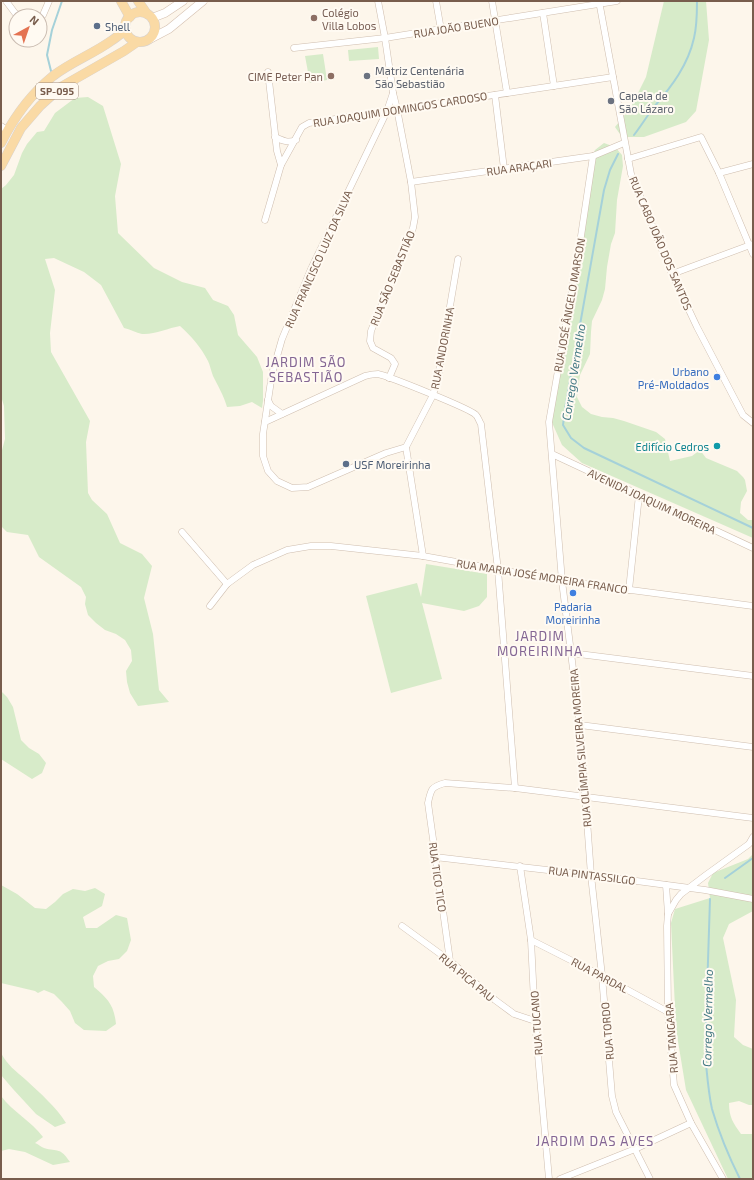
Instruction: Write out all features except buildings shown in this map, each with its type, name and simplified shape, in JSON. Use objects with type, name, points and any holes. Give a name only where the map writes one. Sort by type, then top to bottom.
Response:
[{"type":"main road","points":[[121,1],[130,17]]},
{"type":"main road","points":[[138,1],[155,25],[154,33],[150,39]]},
{"type":"main road","points":[[137,42],[128,36],[126,23],[130,17],[138,13],[149,16]]},
{"type":"main road","name":"SP-095","points":[[1,142],[4,128],[53,76],[72,63],[111,41],[126,30]]},
{"type":"main road","name":"SP-095","points":[[1,166],[21,128],[40,106],[61,87],[137,42],[143,42],[150,39]]},
{"type":"street","points":[[149,16],[165,13],[183,1]]},
{"type":"street","points":[[150,39],[169,29],[203,1]]},
{"type":"street","name":"RUA SÃO SEBASTIÃO","points":[[378,1],[393,93],[398,109],[411,182],[415,217],[413,228],[371,331],[370,341],[373,348],[391,358],[394,364],[389,378]]},
{"type":"street","points":[[436,1],[441,30]]},
{"type":"street","points":[[492,1],[507,93]]},
{"type":"street","name":"RUA JOÃO BUENO","points":[[294,48],[441,30],[599,2],[617,1]]},
{"type":"street","name":"RUA CABO JOÃO DOS SANTOS","points":[[599,2],[624,143],[631,174],[672,274],[697,327],[743,415],[753,423]]},
{"type":"street","points":[[543,13],[554,86]]},
{"type":"street","points":[[265,220],[280,166],[277,152],[268,72]]},
{"type":"street","name":"RUA JOAQUIM DOMINGOS CARDOSO","points":[[280,166],[302,127],[308,123],[613,77]]},
{"type":"street","name":"RUA FRANCISCO LUIZ DA SILVA","points":[[393,93],[387,111],[311,269],[282,339],[272,374],[263,434],[263,456],[268,471],[277,481],[292,488],[308,488],[386,453],[406,447]]},
{"type":"street","points":[[495,95],[504,169]]},
{"type":"street","points":[[276,137],[281,141],[287,142],[296,140]]},
{"type":"street","points":[[628,159],[701,137],[751,244],[753,254]]},
{"type":"street","name":"RUA ARAÇARI","points":[[411,182],[593,156],[624,143]]},
{"type":"street","name":"RUA JOSÉ ÂNGELO MARSON","points":[[552,454],[549,422],[578,256],[593,156]]},
{"type":"street","points":[[719,173],[753,164]]},
{"type":"street","points":[[672,274],[751,244]]},
{"type":"street","name":"RUA ANDORINHA","points":[[406,447],[433,395],[438,377],[458,259]]},
{"type":"street","points":[[265,422],[365,376],[377,374],[433,395],[476,415],[481,424],[498,570],[515,788],[753,818]]},
{"type":"street","points":[[268,400],[271,406],[282,414]]},
{"type":"street","points":[[406,447],[423,556]]},
{"type":"street","name":"AVENIDA JOAQUIM MOREIRA","points":[[552,454],[753,548]]},
{"type":"street","name":"RUA OLÍMPIA SILVEIRA MOREIRA","points":[[552,454],[562,582],[580,725],[591,874]]},
{"type":"street","points":[[630,590],[639,495]]},
{"type":"street","points":[[182,532],[227,584]]},
{"type":"street","name":"RUA MARIA JOSÉ MOREIRA FRANCO","points":[[210,606],[227,584],[253,565],[287,550],[310,546],[331,546],[423,556],[562,582],[753,606]]},
{"type":"street","points":[[571,653],[753,676]]},
{"type":"street","points":[[580,725],[753,747]]},
{"type":"street","name":"RUA TICO TICO","points":[[450,961],[428,803],[430,793],[435,786],[446,784],[515,788]]},
{"type":"street","points":[[668,914],[676,900],[688,888],[749,844],[753,837]]},
{"type":"street","name":"RUA PINTASSILGO","points":[[436,857],[591,874],[751,898]]},
{"type":"street","name":"RUA TUCANO","points":[[520,866],[531,940],[535,1021],[549,1179]]},
{"type":"street","name":"RUA TORDO","points":[[591,874],[602,976],[612,1096],[616,1112],[650,1179]]},
{"type":"street","points":[[705,890],[704,882],[706,874]]},
{"type":"street","name":"RUA TANGARA","points":[[666,885],[668,914],[668,1012],[674,1085],[691,1123],[723,1179]]},
{"type":"street","name":"RUA PICA PAU","points":[[402,926],[450,961],[495,1000],[514,1014],[535,1021]]},
{"type":"street","name":"RUA PARDAL","points":[[531,940],[668,1012]]},
{"type":"street","points":[[560,1179],[635,1149],[691,1123]]},
{"type":"green space","points":[[664,1],[706,1],[709,40],[696,111],[686,122],[644,137],[622,137],[615,127],[631,107],[646,77]]},
{"type":"green space","points":[[378,47],[379,59],[349,61],[348,50]]},
{"type":"green space","points":[[323,54],[327,80],[310,83],[305,56]]},
{"type":"green space","points":[[88,97],[103,106],[121,164],[115,196],[118,233],[154,268],[182,282],[205,288],[213,300],[228,306],[234,315],[238,335],[257,357],[263,372],[262,408],[252,402],[240,406],[227,407],[205,356],[196,342],[180,326],[147,334],[142,334],[124,328],[101,285],[84,272],[54,258],[45,259],[55,290],[50,333],[51,352],[90,421],[86,442],[88,493],[92,500],[107,514],[120,543],[142,554],[152,566],[144,598],[153,634],[159,690],[169,702],[138,706],[130,693],[127,682],[126,671],[132,661],[131,650],[125,640],[116,634],[105,630],[88,615],[85,604],[86,597],[81,587],[39,557],[28,535],[7,532],[1,526],[1,454],[5,439],[4,406],[1,396],[1,189],[14,175],[22,153],[37,132],[44,131],[55,113],[75,98]]},
{"type":"green space","points":[[604,143],[615,147],[622,155],[623,166],[617,200],[615,233],[611,244],[605,289],[602,300],[592,321],[590,354],[580,375],[577,397],[582,407],[591,414],[624,421],[656,432],[665,439],[670,461],[692,456],[700,450],[706,458],[737,471],[745,480],[747,491],[741,502],[740,513],[748,520],[753,520],[753,538],[582,463],[562,445],[550,418],[568,321],[569,288],[575,262],[591,160],[595,150]]},
{"type":"green space","points":[[426,564],[487,574],[487,597],[479,606],[464,611],[422,603],[442,679],[391,693],[366,596],[417,583],[421,597]]},
{"type":"green space","points":[[1,691],[13,707],[21,740],[29,748],[39,754],[46,763],[42,773],[32,779],[1,759]]},
{"type":"green space","points":[[753,854],[753,896],[751,899],[753,903],[753,911],[729,924],[723,938],[736,1000],[734,1037],[743,1045],[753,1049],[753,1105],[739,1101],[729,1103],[732,1120],[741,1134],[753,1134],[753,1179],[728,1179],[686,1090],[676,1029],[671,923],[675,909],[710,898],[708,883],[713,873],[748,859]]},
{"type":"green space","points":[[1,885],[17,894],[35,908],[46,909],[63,894],[73,889],[85,891],[95,888],[105,894],[102,906],[83,917],[86,928],[97,928],[116,915],[127,918],[131,940],[127,951],[119,959],[108,961],[98,966],[93,976],[94,987],[110,1003],[114,1012],[116,1024],[106,1031],[84,1030],[75,1023],[70,1011],[54,994],[44,990],[38,993],[1,983]]},
{"type":"green space","points":[[1,1053],[9,1065],[48,1100],[66,1123],[55,1127],[36,1114],[1,1075]]},
{"type":"green space","points":[[1,1096],[43,1137],[35,1143],[44,1148],[61,1152],[70,1162],[53,1165],[25,1152],[9,1149],[1,1151]]},
{"type":"waterway","points":[[51,71],[47,55],[52,30],[62,1]]},
{"type":"waterway","name":"Corrego Vermelho","points":[[634,135],[651,110],[673,83],[688,57],[695,33],[697,1]]},
{"type":"waterway","name":"Corrego Vermelho","points":[[618,154],[610,170],[604,190],[563,425],[571,438],[584,448],[753,528]]},
{"type":"waterway","name":"Corrego Vermelho","points":[[725,878],[753,858]]},
{"type":"waterway","name":"Corrego Vermelho","points":[[710,899],[705,1054],[712,1109],[724,1145],[740,1179]]},
{"type":"place","name":"Colégio Villa Lobos","points":[[314,18]]},
{"type":"place","name":"Shell","points":[[97,26]]},
{"type":"place","name":"CIME Peter Pan","points":[[331,76]]},
{"type":"place","name":"Matriz Centenária São Sebastião","points":[[367,76]]},
{"type":"place","name":"Capela de São Lázaro","points":[[611,101]]},
{"type":"place","name":"Urbano Pré-Moldados","points":[[717,377]]},
{"type":"place","name":"Edifício Cedros","points":[[717,446]]},
{"type":"place","name":"USF Moreirinha","points":[[346,464]]},
{"type":"place","name":"Padaria Moreirinha","points":[[573,593]]},
{"type":"district","name":"JARDIM SÃO SEBASTIÃO","points":[[306,370]]},
{"type":"district","name":"JARDIM MOREIRINHA","points":[[540,644]]},
{"type":"district","name":"JARDIM DAS AVES","points":[[595,1141]]}]
